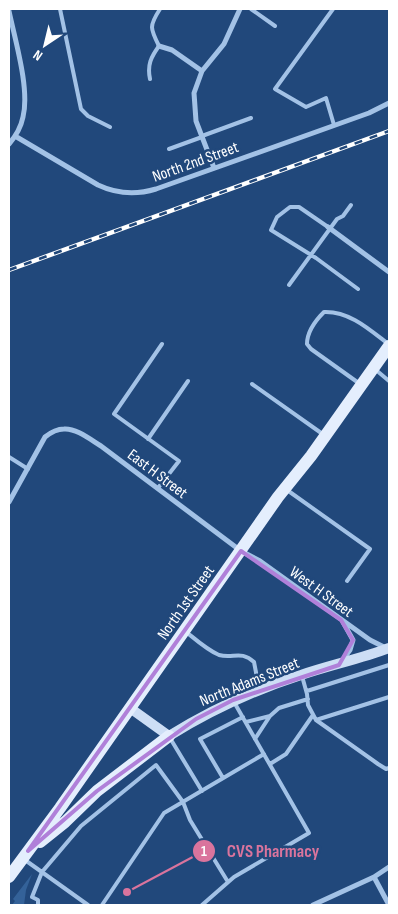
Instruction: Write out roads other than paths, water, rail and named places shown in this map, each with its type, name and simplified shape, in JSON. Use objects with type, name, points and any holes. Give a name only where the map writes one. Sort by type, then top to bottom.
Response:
[{"type":"main road","name":"North 1st Street","points":[[9,877],[285,488],[326,436],[389,345]]},
{"type":"main road","points":[[25,854],[65,822],[97,791],[169,736]]},
{"type":"street","points":[[214,168],[196,121],[194,93],[202,71],[224,44],[240,9]]},
{"type":"street","points":[[9,11],[25,91],[23,117],[15,136],[9,144]]},
{"type":"street","points":[[159,46],[172,50],[202,71]]},
{"type":"street","name":"North 2nd Street","points":[[15,136],[98,185],[122,192],[136,193],[150,191],[369,112],[389,103]]},
{"type":"street","points":[[330,228],[389,272]]},
{"type":"street","name":"East H Street","points":[[28,468],[45,437],[54,431],[65,428],[101,446],[241,551]]},
{"type":"street","points":[[9,502],[28,468]]},
{"type":"street","name":"West H Street","points":[[241,551],[260,562],[370,640],[389,649]]},
{"type":"street","points":[[339,665],[350,650],[353,640],[341,620]]},
{"type":"street","name":"North Adams Street","points":[[169,736],[196,719],[233,700],[301,675],[389,649]]},
{"type":"street","points":[[130,708],[169,736]]},
{"type":"street","points":[[313,905],[374,878],[389,867]]},
{"type":"street","points":[[374,878],[389,905]]},
{"type":"lane","points":[[60,9],[81,109],[88,116],[110,127]]},
{"type":"lane","points":[[150,79],[148,66],[150,58],[159,46],[151,27],[160,9]]},
{"type":"lane","points":[[251,9],[275,26]]},
{"type":"lane","points":[[333,9],[276,89],[306,107],[326,98],[334,124]]},
{"type":"lane","points":[[169,149],[251,118]]},
{"type":"lane","points":[[289,285],[330,228],[343,216],[351,205]]},
{"type":"lane","points":[[330,228],[299,207],[290,207],[277,217],[271,230],[358,289]]},
{"type":"lane","points":[[362,385],[307,344],[308,334],[312,328],[324,312],[340,313],[362,324],[389,345]]},
{"type":"lane","points":[[158,488],[178,461],[114,414],[162,344]]},
{"type":"lane","points":[[374,368],[389,381]]},
{"type":"lane","points":[[148,439],[188,381]]},
{"type":"lane","points":[[252,384],[326,436]]},
{"type":"lane","points":[[9,457],[28,468]]},
{"type":"lane","points":[[285,488],[370,549],[347,581]]},
{"type":"lane","points":[[184,631],[218,654],[249,657],[254,662],[259,690]]},
{"type":"lane","points":[[307,691],[389,666]]},
{"type":"lane","points":[[301,675],[307,691],[308,706],[316,720],[378,764],[386,769],[389,768]]},
{"type":"lane","points":[[316,720],[389,697]]},
{"type":"lane","points":[[255,739],[270,716],[279,708],[308,699]]},
{"type":"lane","points":[[202,905],[234,877],[309,833],[233,700]]},
{"type":"lane","points":[[270,764],[286,754],[313,715]]},
{"type":"lane","points":[[246,722],[270,716]]},
{"type":"lane","points":[[223,778],[200,739],[243,717]]},
{"type":"lane","points":[[169,736],[202,791]]},
{"type":"lane","points":[[102,905],[164,813],[264,754]]},
{"type":"lane","points":[[38,905],[38,900],[32,896],[42,872],[82,826],[156,764],[183,802],[190,820],[228,882]]},
{"type":"lane","points":[[25,854],[42,872],[88,905]]},
{"type":"railway","points":[[9,270],[389,131]]},
{"type":"place","name":"CVS Pharmacy","points":[[127,892]]}]
